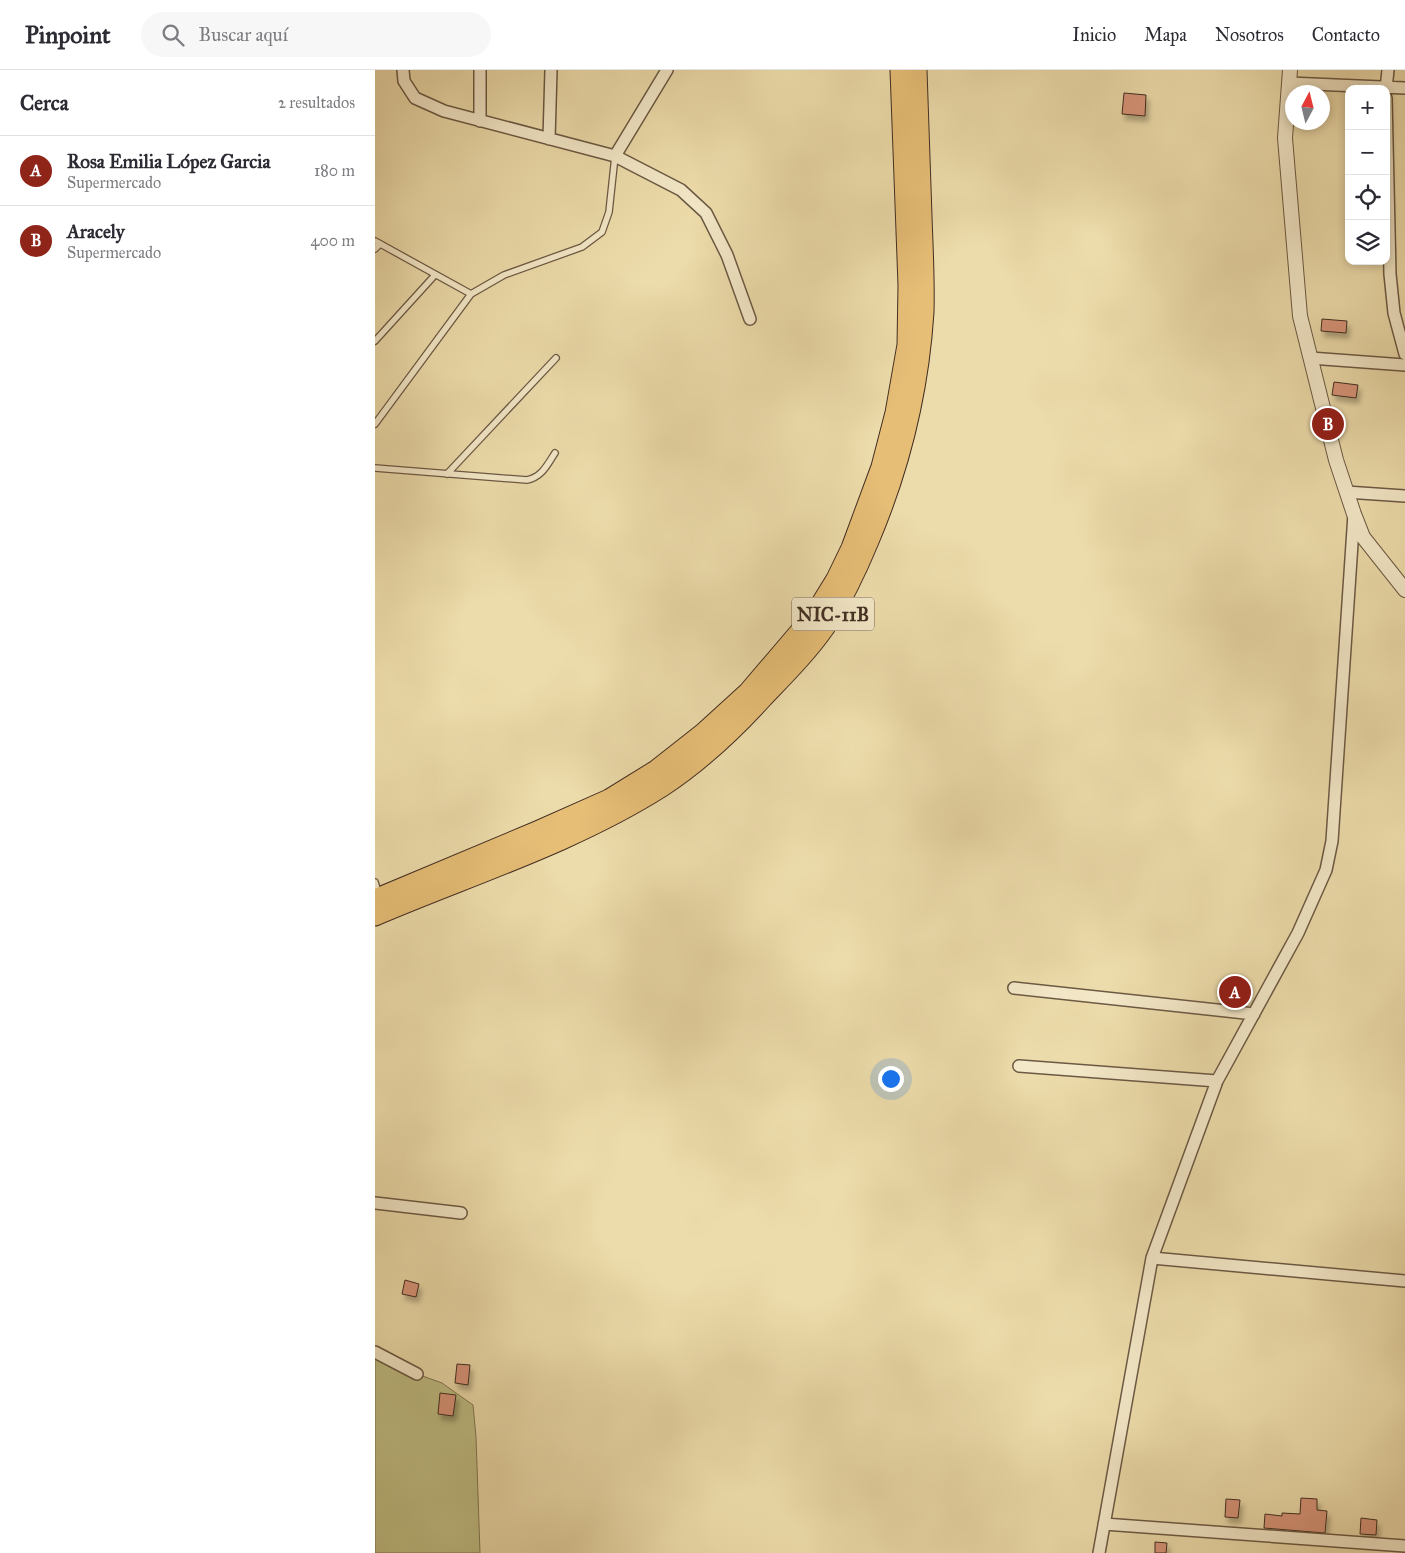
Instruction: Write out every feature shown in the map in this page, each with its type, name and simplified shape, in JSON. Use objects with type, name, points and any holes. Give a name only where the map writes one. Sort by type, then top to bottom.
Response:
[{"type":"highway","name":"NIC-11B","points":[[377,893],[537,832],[609,799],[656,770],[703,733],[748,692],[820,605],[837,578],[851,548],[879,474],[888,446],[907,345],[908,285],[900,70]]},
{"type":"highway","name":"NIC-11B","points":[[375,916],[578,832],[622,810],[662,786],[717,745],[800,658],[825,627],[858,567],[885,501],[907,430],[917,372],[924,312],[917,70]]},
{"type":"street","points":[[403,70],[404,81],[415,98],[444,112],[615,156],[681,190],[706,213],[727,255],[750,319]]},
{"type":"street","points":[[480,70],[480,121]]},
{"type":"street","points":[[549,139],[551,70]]},
{"type":"street","points":[[615,156],[667,70]]},
{"type":"street","points":[[889,70],[901,91]]},
{"type":"street","points":[[1387,85],[1388,70]]},
{"type":"street","points":[[1345,85],[1290,77],[1286,148],[1300,316],[1346,492],[1354,514],[1363,537],[1405,590]]},
{"type":"street","points":[[1390,90],[1405,88]]},
{"type":"street","points":[[1387,130],[1390,274],[1394,313],[1405,354]]},
{"type":"street","points":[[1310,358],[1405,365]]},
{"type":"street","points":[[1346,492],[1405,496]]},
{"type":"street","points":[[1099,1553],[1152,1258],[1217,1081],[1306,915],[1326,870],[1333,841],[1354,514]]},
{"type":"street","points":[[1014,988],[1254,1014]]},
{"type":"street","points":[[1019,1066],[1217,1081]]},
{"type":"street","points":[[375,1203],[461,1213]]},
{"type":"street","points":[[1152,1258],[1405,1281]]},
{"type":"street","points":[[375,1352],[417,1374]]},
{"type":"street","points":[[1104,1524],[1405,1546]]},
{"type":"lane","points":[[375,424],[471,294],[504,275],[582,248],[602,232],[609,212],[615,156]]},
{"type":"lane","points":[[375,249],[378,242],[471,294]]},
{"type":"lane","points":[[375,341],[435,275]]},
{"type":"lane","points":[[447,474],[556,358]]},
{"type":"lane","points":[[375,468],[527,480],[536,478],[555,453]]},
{"type":"shaded area","points":[[375,1352],[417,1374],[442,1383],[473,1405],[480,1553],[375,1553]]},
{"type":"building","points":[[1124,93],[1146,95],[1145,116],[1122,114]]},
{"type":"building","points":[[1322,319],[1347,321],[1346,333],[1321,331]]},
{"type":"building","points":[[1334,382],[1358,385],[1356,398],[1332,395]]},
{"type":"building","points":[[405,1280],[419,1284],[416,1297],[402,1294]]},
{"type":"building","points":[[457,1364],[470,1365],[468,1385],[455,1383]]},
{"type":"building","points":[[440,1393],[456,1395],[453,1416],[438,1414]]},
{"type":"building","points":[[1301,1498],[1317,1499],[1317,1510],[1327,1511],[1325,1533],[1264,1528],[1265,1514],[1282,1516],[1282,1513],[1300,1514]]},
{"type":"building","points":[[1226,1499],[1240,1500],[1238,1518],[1225,1517]]},
{"type":"building","points":[[1361,1518],[1377,1520],[1376,1535],[1360,1534]]},
{"type":"building","points":[[1155,1542],[1167,1543],[1166,1553],[1155,1553]]},
{"type":"place","name":"Aracely","points":[[1328,424]]},
{"type":"place","name":"Rosa Emilia López Garcia","points":[[1235,992]]}]
